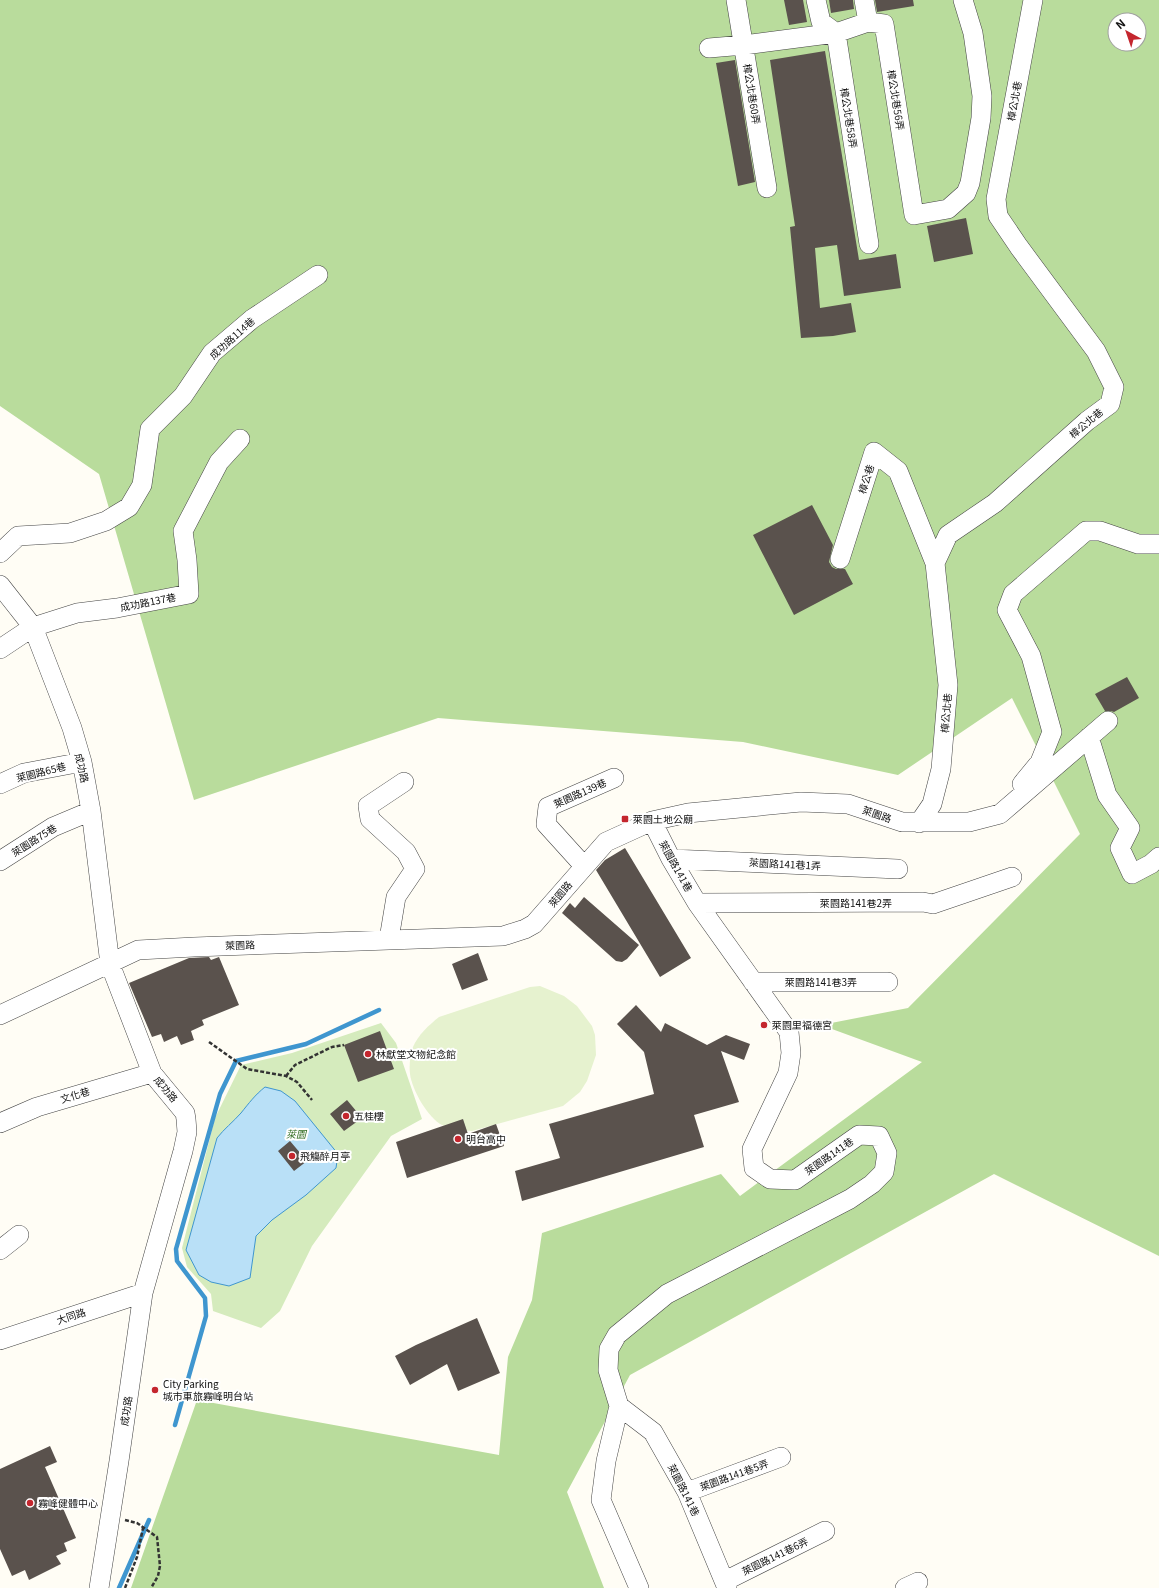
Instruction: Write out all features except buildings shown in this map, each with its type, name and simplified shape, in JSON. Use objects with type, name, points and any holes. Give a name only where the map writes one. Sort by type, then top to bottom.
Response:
[{"type":"street","name":"樟公北巷60弄","points":[[736,0],[767,188]]},
{"type":"street","points":[[816,0],[821,22],[836,32]]},
{"type":"street","points":[[709,48],[744,45],[836,32],[868,22],[864,0]]},
{"type":"street","name":"樟公北巷56弄","points":[[868,22],[884,24],[914,216],[948,209],[966,193],[970,182],[981,118],[982,96],[973,33],[963,0]]},
{"type":"street","name":"樟公北巷","points":[[919,822],[932,804],[941,769],[948,685],[935,563],[948,535],[995,503],[1087,421],[1110,404],[1114,387],[1096,351],[1019,247],[998,216],[996,200],[1033,0]]},
{"type":"street","name":"樟公北巷58弄","points":[[836,32],[869,244]]},
{"type":"street","name":"成功路114巷","points":[[0,553],[18,536],[70,533],[106,521],[129,507],[142,485],[150,429],[183,396],[212,353],[252,319],[318,275]]},
{"type":"street","name":"成功路137巷","points":[[33,627],[77,613],[117,608],[189,594],[183,530],[219,462],[240,439]]},
{"type":"street","name":"樟公巷","points":[[840,559],[874,452],[898,472],[935,563]]},
{"type":"street","points":[[1000,814],[1016,791],[1040,762],[1052,732],[1031,656],[1007,610],[1013,594],[1086,531],[1100,531],[1138,544],[1159,544]]},
{"type":"street","name":"成功路","points":[[0,586],[33,627],[72,728],[82,762],[91,811],[110,964],[152,1073],[184,1113],[186,1119],[187,1132],[179,1166],[143,1293],[99,1588]]},
{"type":"street","points":[[0,649],[33,627]]},
{"type":"street","name":"萊園路","points":[[0,1015],[138,950],[503,936],[525,929],[534,924],[606,842],[652,821],[688,813],[801,802],[848,804],[902,822],[969,822],[1000,814],[1108,721]]},
{"type":"street","points":[[1089,737],[1107,795],[1130,828],[1120,848],[1132,874],[1151,864],[1159,857]]},
{"type":"street","name":"萊園路65巷","points":[[0,784],[24,773],[82,762]]},
{"type":"street","name":"萊園路139巷","points":[[584,866],[546,824],[548,807],[614,778]]},
{"type":"street","points":[[389,940],[396,897],[415,869],[406,852],[370,819],[368,806],[404,782]]},
{"type":"street","name":"萊園路75巷","points":[[0,861],[53,827],[91,811]]},
{"type":"street","name":"萊園路141巷","points":[[652,821],[671,859],[697,903],[789,1032],[791,1053],[788,1073],[752,1149],[754,1168],[770,1179],[795,1180],[859,1135],[878,1136],[887,1153],[884,1172],[872,1184],[850,1199],[667,1294],[617,1335],[609,1348],[608,1370],[619,1406],[653,1432],[687,1492],[726,1584]]},
{"type":"street","name":"萊園路141巷1弄","points":[[671,859],[898,869]]},
{"type":"street","name":"萊園路141巷2弄","points":[[697,903],[923,902],[934,904],[1012,877]]},
{"type":"street","name":"萊園路141巷3弄","points":[[753,982],[888,982]]},
{"type":"street","name":"文化巷","points":[[0,1123],[38,1107],[152,1073]]},
{"type":"street","points":[[0,1250],[19,1235]]},
{"type":"street","name":"大同路","points":[[0,1340],[143,1293]]},
{"type":"street","points":[[619,1406],[606,1461],[602,1500],[638,1588]]},
{"type":"street","name":"萊園路141巷5弄","points":[[687,1492],[781,1457]]},
{"type":"street","name":"萊園路141巷6弄","points":[[726,1584],[825,1531]]},
{"type":"path","points":[[209,1042],[224,1054],[247,1068],[286,1076],[297,1082],[312,1100]]},
{"type":"path","points":[[286,1076],[295,1065],[332,1047],[344,1045]]},
{"type":"path","points":[[110,1519],[122,1519],[136,1523],[147,1530],[143,1528]]},
{"type":"path","points":[[125,1588],[137,1557],[143,1528]]},
{"type":"path","points":[[143,1528],[157,1537],[158,1542],[160,1566],[158,1576],[151,1588]]},
{"type":"green space","points":[[0,0],[1159,0],[1159,1256],[994,1174],[630,1375],[567,1492],[604,1588],[131,1588],[197,1400],[499,1455],[508,1357],[532,1300],[542,1233],[721,1174],[740,1196],[922,1062],[821,1025],[908,1008],[1080,834],[1012,698],[898,775],[743,742],[438,718],[194,800],[99,474],[0,406]]},
{"type":"green space","points":[[540,986],[564,996],[577,1006],[592,1026],[595,1035],[596,1055],[587,1081],[580,1092],[563,1106],[472,1131],[442,1125],[426,1110],[417,1095],[411,1080],[410,1060],[412,1050],[421,1034],[439,1017],[530,987]]},
{"type":"green space","name":"萊園","points":[[381,1023],[396,1043],[422,1119],[391,1136],[312,1246],[280,1311],[261,1328],[213,1311],[211,1294],[187,1267],[182,1248],[215,1118],[241,1065],[292,1053]]},
{"type":"water","points":[[265,1087],[281,1091],[295,1101],[338,1154],[336,1168],[306,1195],[272,1220],[256,1236],[250,1278],[229,1286],[211,1282],[199,1275],[186,1250],[217,1138]]},
{"type":"waterway","points":[[175,1425],[206,1316],[205,1298],[177,1261],[176,1249],[220,1094],[236,1061],[306,1044],[379,1010]]},
{"type":"waterway","points":[[119,1588],[149,1520]]},
{"type":"place","name":"萊園土地公廟","points":[[625,819]]},
{"type":"place","name":"萊園里福德宮","points":[[764,1025]]},
{"type":"place","name":"林獻堂文物紀念館","points":[[368,1054]]},
{"type":"place","name":"五桂樓","points":[[346,1116]]},
{"type":"place","name":"明台高中","points":[[458,1139]]},
{"type":"place","name":"飛觴醉月亭","points":[[292,1156]]},
{"type":"place","name":"City Parking 城市車旅霧峰明台站","points":[[155,1390]]},
{"type":"place","name":"霧峰健體中心","points":[[30,1503]]}]
